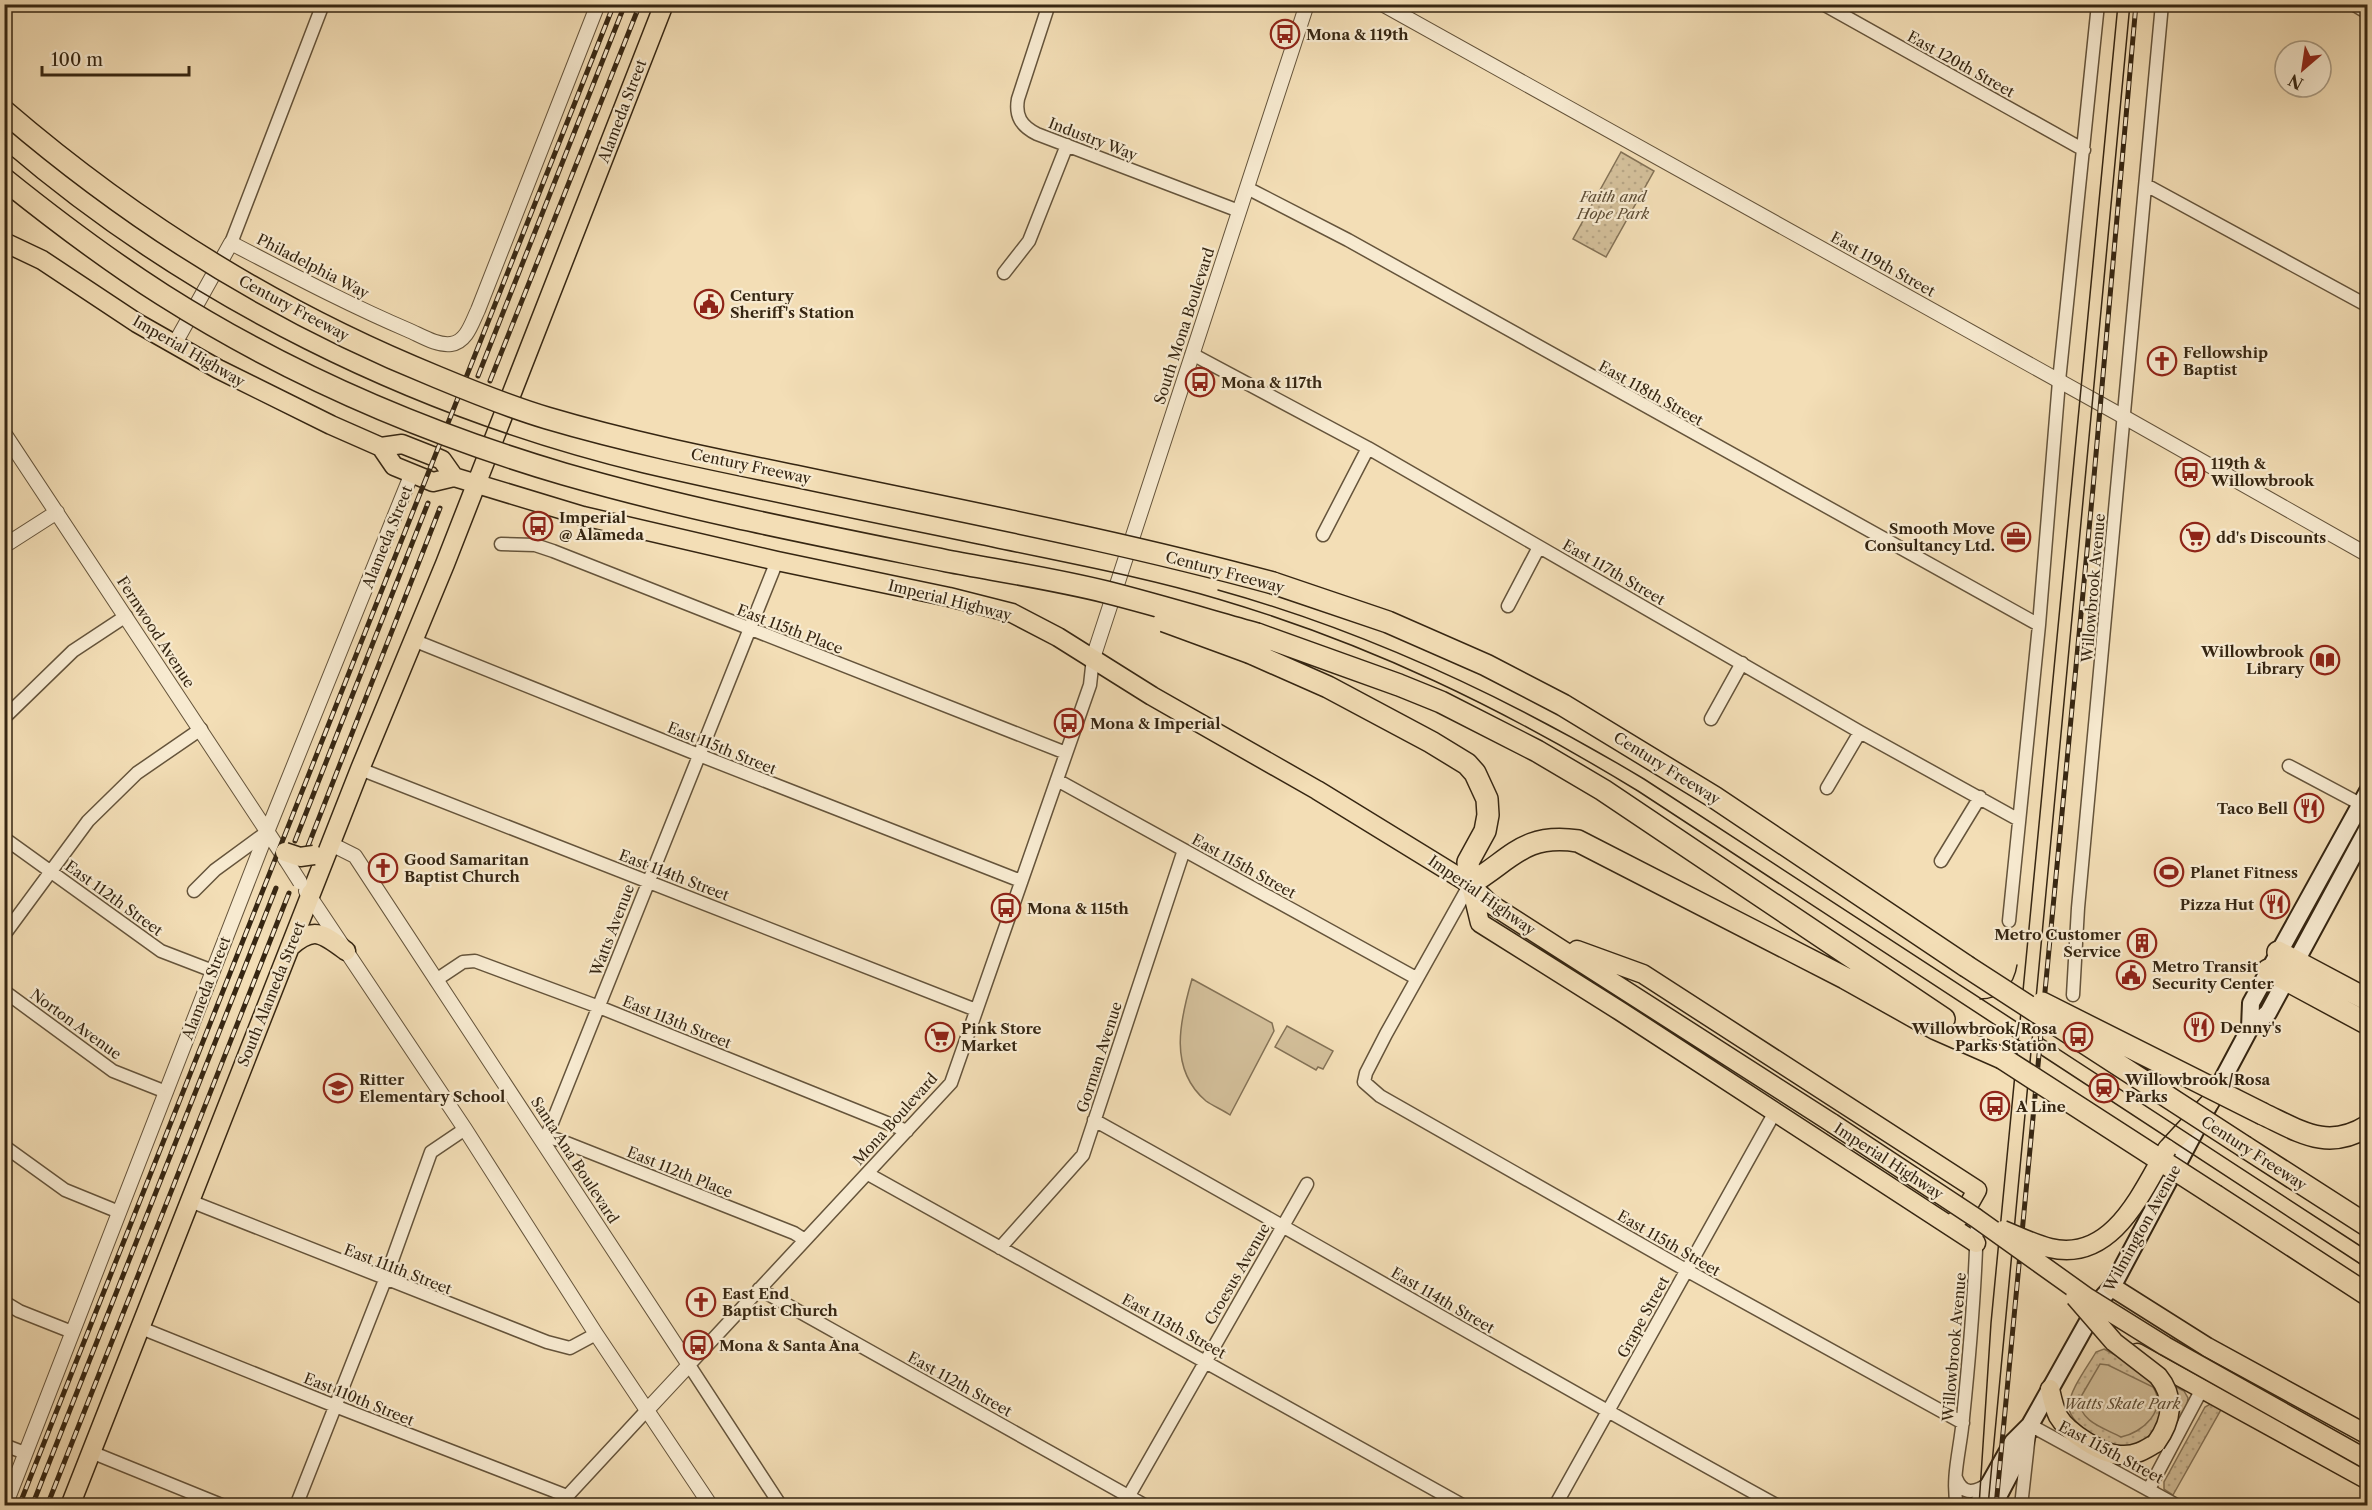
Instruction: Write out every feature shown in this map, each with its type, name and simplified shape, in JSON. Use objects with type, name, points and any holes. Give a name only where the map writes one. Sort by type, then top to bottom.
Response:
[{"type":"highway","name":"Century Freeway","points":[[4,111],[108,195],[215,265],[270,297],[346,336],[398,361],[476,393],[544,417],[614,436],[1160,554],[1273,583],[1388,622],[1486,664],[1563,705],[1714,797],[1966,966],[2367,1226]]},
{"type":"highway","points":[[4,179],[110,259],[162,294],[228,333],[353,396],[492,450],[573,476],[703,509],[1104,592],[1158,619],[1254,643],[1400,685],[1441,702],[1537,751],[1613,796],[1960,1035]]},
{"type":"highway","points":[[1254,643],[1467,764],[1475,773],[1487,799],[1488,815],[1485,831],[1468,862],[1470,884],[1492,871],[1503,859],[1535,842],[1556,838],[1578,841],[2002,1058],[2367,1295]]},
{"type":"highway","points":[[1966,966],[2312,1137],[2333,1139],[2354,1134],[2367,1126]]},
{"type":"highway","points":[[2283,966],[2367,1000]]},
{"type":"highway","points":[[2283,966],[2367,1024]]},
{"type":"main road","name":"Alameda Street","points":[[476,485],[664,4]]},
{"type":"main road","name":"Imperial Highway","points":[[4,242],[42,260],[174,345],[282,402],[381,447],[394,466],[433,482],[454,477],[583,516],[777,561],[949,597],[1012,613],[1035,624],[1152,696],[1317,790],[1470,884],[1490,903],[1976,1218],[2058,1278],[2165,1346],[2367,1460]]},
{"type":"main road","name":"Imperial Highway","points":[[381,447],[402,444],[435,456],[442,460],[454,477]]},
{"type":"main road","name":"South Alameda Street","points":[[70,1506],[290,947],[305,889],[331,844],[476,485]]},
{"type":"main road","name":"Wilmington Avenue","points":[[1995,1502],[2023,1449],[2030,1425],[2106,1293],[2250,1028],[2268,1013],[2283,966],[2365,800]]},
{"type":"main road","name":"Wilmington Avenue","points":[[2283,966],[2367,828]]},
{"type":"main road","points":[[283,854],[300,857],[314,855],[331,844]]},
{"type":"main road","points":[[1470,884],[1480,923],[1976,1243]]},
{"type":"main road","points":[[290,947],[310,933],[332,940],[346,951]]},
{"type":"main road","points":[[1547,940],[1643,974],[1977,1190],[1964,1213],[1947,1224]]},
{"type":"main road","points":[[1976,1218],[2050,1248],[2061,1250],[2089,1245],[2109,1236],[2127,1216],[2167,1149],[2210,1102]]},
{"type":"main road","points":[[2050,1389],[2059,1418],[2080,1436],[2101,1449],[2120,1456],[2134,1455],[2156,1443],[2164,1432],[2169,1418],[2170,1402],[2164,1383],[2114,1342],[2058,1278]]},
{"type":"main road","points":[[2106,1293],[2367,1435]]},
{"type":"main road","points":[[2086,1325],[2367,1480]]},
{"type":"main road","name":"Wilmington Avenue","points":[[1977,1506],[2013,1442],[2030,1425]]},
{"type":"street","points":[[174,345],[231,243],[323,4]]},
{"type":"street","name":"Philadelphia Way","points":[[231,243],[399,326],[441,344],[455,343],[467,333],[478,310],[598,4]]},
{"type":"street","name":"Industry Way","points":[[1048,4],[1018,99],[1017,114],[1024,125],[1029,130],[1239,211]]},
{"type":"street","name":"South Mona Boulevard","points":[[1093,658],[1307,4]]},
{"type":"street","name":"East 119th Street","points":[[1382,4],[2124,417],[2367,555]]},
{"type":"street","name":"East 120th Street","points":[[1823,4],[2084,150]]},
{"type":"street","points":[[2009,921],[2039,625],[2059,381],[2098,4]]},
{"type":"street","name":"Willowbrook Avenue","points":[[2073,995],[2078,908],[2162,4]]},
{"type":"street","points":[[2353,4],[2367,12]]},
{"type":"street","points":[[1004,273],[1029,241],[1067,145]]},
{"type":"street","points":[[2146,185],[2367,306]]},
{"type":"street","name":"East 118th Street","points":[[1247,188],[1356,245],[2039,625]]},
{"type":"street","name":"East 117th Street","points":[[1192,354],[1368,448],[1860,732],[2019,820]]},
{"type":"street","name":"Fernwood Avenue","points":[[4,433],[283,854]]},
{"type":"street","points":[[1323,535],[1368,448]]},
{"type":"street","name":"Alameda Street","points":[[5,1506],[267,832],[412,473]]},
{"type":"street","points":[[4,546],[57,512]]},
{"type":"street","name":"East 115th Place","points":[[501,544],[535,545],[553,551],[1066,753]]},
{"type":"street","points":[[1508,606],[1539,547]]},
{"type":"street","name":"Watts Avenue","points":[[544,1143],[777,561]]},
{"type":"street","points":[[4,718],[73,651],[126,616]]},
{"type":"street","name":"East 115th Street","points":[[413,640],[1021,881]]},
{"type":"street","name":"Mona Boulevard","points":[[563,1501],[951,1083],[1090,685],[1093,658]]},
{"type":"street","points":[[1711,719],[1742,663]]},
{"type":"street","points":[[4,935],[88,821],[137,773],[201,729]]},
{"type":"street","points":[[1827,788],[1860,732]]},
{"type":"street","points":[[2289,766],[2365,800]]},
{"type":"street","name":"East 114th Street","points":[[360,769],[976,1010]]},
{"type":"street","name":"East 115th Street","points":[[1057,780],[1416,978],[1366,1073],[1364,1082],[1380,1096],[1686,1270],[1963,1423]]},
{"type":"street","points":[[1941,861],[1980,797]]},
{"type":"street","points":[[194,891],[215,870],[267,832]]},
{"type":"street","name":"East 112th Street","points":[[4,838],[161,951],[213,971]]},
{"type":"street","name":"Santa Ana Boulevard","points":[[331,844],[355,856],[782,1506]]},
{"type":"street","name":"Gorman Avenue","points":[[1000,1248],[1083,1155],[1184,850]]},
{"type":"street","points":[[283,854],[711,1506]]},
{"type":"street","points":[[1416,978],[1470,884]]},
{"type":"street","name":"East 113th Street","points":[[436,980],[463,963],[475,961],[599,1007],[907,1131]]},
{"type":"street","name":"Norton Avenue","points":[[4,991],[113,1071],[165,1092]]},
{"type":"street","name":"Grape Street","points":[[1555,1506],[1775,1112]]},
{"type":"street","name":"East 114th Street","points":[[1094,1120],[1283,1225],[1607,1412],[1778,1506]]},
{"type":"street","points":[[296,1506],[431,1152],[465,1129]]},
{"type":"street","name":"East 112th Place","points":[[544,1143],[550,1138],[559,1140],[783,1229],[805,1240]]},
{"type":"street","points":[[4,1146],[65,1190],[119,1212]]},
{"type":"street","name":"East 113th Street","points":[[868,1174],[1464,1506]]},
{"type":"street","name":"Croesus Avenue","points":[[1126,1501],[1307,1184]]},
{"type":"street","name":"Willowbrook Avenue","points":[[1957,1506],[1956,1478],[1975,1290],[1977,1190]]},
{"type":"street","name":"East 111th Street","points":[[190,1201],[384,1280],[558,1345],[570,1348],[596,1334]]},
{"type":"street","name":"East 112th Street","points":[[759,1289],[1126,1501],[1146,1506]]},
{"type":"street","points":[[4,1302],[19,1311],[72,1332]]},
{"type":"street","name":"East 110th Street","points":[[141,1328],[563,1501]]},
{"type":"street","points":[[2149,1489],[2202,1389]]},
{"type":"street","points":[[2019,1506],[2030,1425]]},
{"type":"street","name":"East 115th Street","points":[[2030,1425],[2178,1506]]},
{"type":"street","points":[[4,1444],[25,1452]]},
{"type":"street","points":[[91,1452],[224,1506]]},
{"type":"street","points":[[1956,1478],[1963,1490],[1970,1492],[1990,1482]]},
{"type":"street","points":[[1995,1502],[2009,1497],[2019,1506]]},
{"type":"green space","name":"Faith and Hope Park","points":[[1621,152],[1654,171],[1606,257],[1573,239]]},
{"type":"green space","points":[[1192,979],[1272,1023],[1274,1031],[1230,1115],[1206,1101],[1194,1088],[1186,1074],[1180,1043],[1181,1027]]},
{"type":"green space","points":[[1287,1026],[1333,1051],[1323,1069],[1318,1067],[1316,1070],[1275,1047]]},
{"type":"green space","name":"Watts Skate Park","points":[[2104,1349],[2184,1391],[2188,1398],[2187,1405],[2163,1449],[2152,1440],[2142,1446],[2131,1448],[2109,1442],[2086,1430],[2071,1414],[2069,1406],[2075,1386],[2096,1352]]},
{"type":"green space","points":[[2100,1364],[2108,1365],[2153,1387],[2157,1396],[2155,1412],[2150,1419],[2129,1435],[2121,1437],[2101,1427],[2088,1419],[2080,1408],[2079,1400]]},
{"type":"green space","points":[[2214,1402],[2223,1406],[2173,1495],[2164,1489],[2164,1482],[2205,1407]]},
{"type":"tram line","points":[[1979,1506],[1991,1323],[2118,4]]},
{"type":"tram line","points":[[1988,1506],[2130,4]]},
{"type":"tram line","points":[[4,150],[74,206],[148,258],[225,306],[305,349],[387,387],[471,421],[556,449],[643,473],[1190,591],[1329,636],[1434,681],[1536,732],[1638,791],[2368,1269]]},
{"type":"tram line","points":[[1218,590],[1274,607],[1384,647],[1490,695],[1593,749],[1644,779],[2368,1251]]},
{"type":"tram line","points":[[1980,999],[2000,994],[2005,990],[2013,979],[2017,965]]},
{"type":"railway","points":[[19,1506],[614,4]]},
{"type":"railway","points":[[478,376],[625,4]]},
{"type":"railway","points":[[490,381],[640,4]]},
{"type":"railway","points":[[1996,1506],[2093,488],[2136,4]]},
{"type":"railway","points":[[295,841],[428,503]]},
{"type":"railway","points":[[308,846],[440,508]]},
{"type":"railway","points":[[32,1506],[276,888]]},
{"type":"railway","points":[[47,1506],[289,893]]},
{"type":"place","name":"Mona & 119th","points":[[1285,34]]},
{"type":"place","name":"Century Sheriff's Station","points":[[709,304]]},
{"type":"place","name":"Fellowship Baptist","points":[[2162,361]]},
{"type":"place","name":"Mona & 117th","points":[[1200,382]]},
{"type":"place","name":"119th & Willowbrook","points":[[2190,472]]},
{"type":"place","name":"Imperial @ Alameda","points":[[538,526]]},
{"type":"place","name":"Smooth Move Consultancy Ltd.","points":[[2016,537]]},
{"type":"place","name":"dd's Discounts","points":[[2195,537]]},
{"type":"place","name":"Willowbrook Library","points":[[2325,660]]},
{"type":"place","name":"Mona & Imperial","points":[[1069,723]]},
{"type":"place","name":"Taco Bell","points":[[2309,808]]},
{"type":"place","name":"Good Samaritan Baptist Church","points":[[383,868]]},
{"type":"place","name":"Planet Fitness","points":[[2169,872]]},
{"type":"place","name":"Pizza Hut","points":[[2275,904]]},
{"type":"place","name":"Mona & 115th","points":[[1006,908]]},
{"type":"place","name":"Metro Customer Service","points":[[2142,943]]},
{"type":"place","name":"Metro Transit Security Center","points":[[2131,975]]},
{"type":"place","name":"Denny's","points":[[2199,1027]]},
{"type":"place","name":"Pink Store Market","points":[[940,1037]]},
{"type":"place","name":"Willowbrook/Rosa Parks Station","points":[[2078,1037]]},
{"type":"place","name":"Ritter Elementary School","points":[[338,1088]]},
{"type":"place","name":"Willowbrook/Rosa Parks","points":[[2104,1088]]},
{"type":"place","name":"A Line","points":[[1995,1106]]},
{"type":"place","name":"East End Baptist Church","points":[[701,1302]]},
{"type":"place","name":"Mona & Santa Ana","points":[[698,1345]]}]
